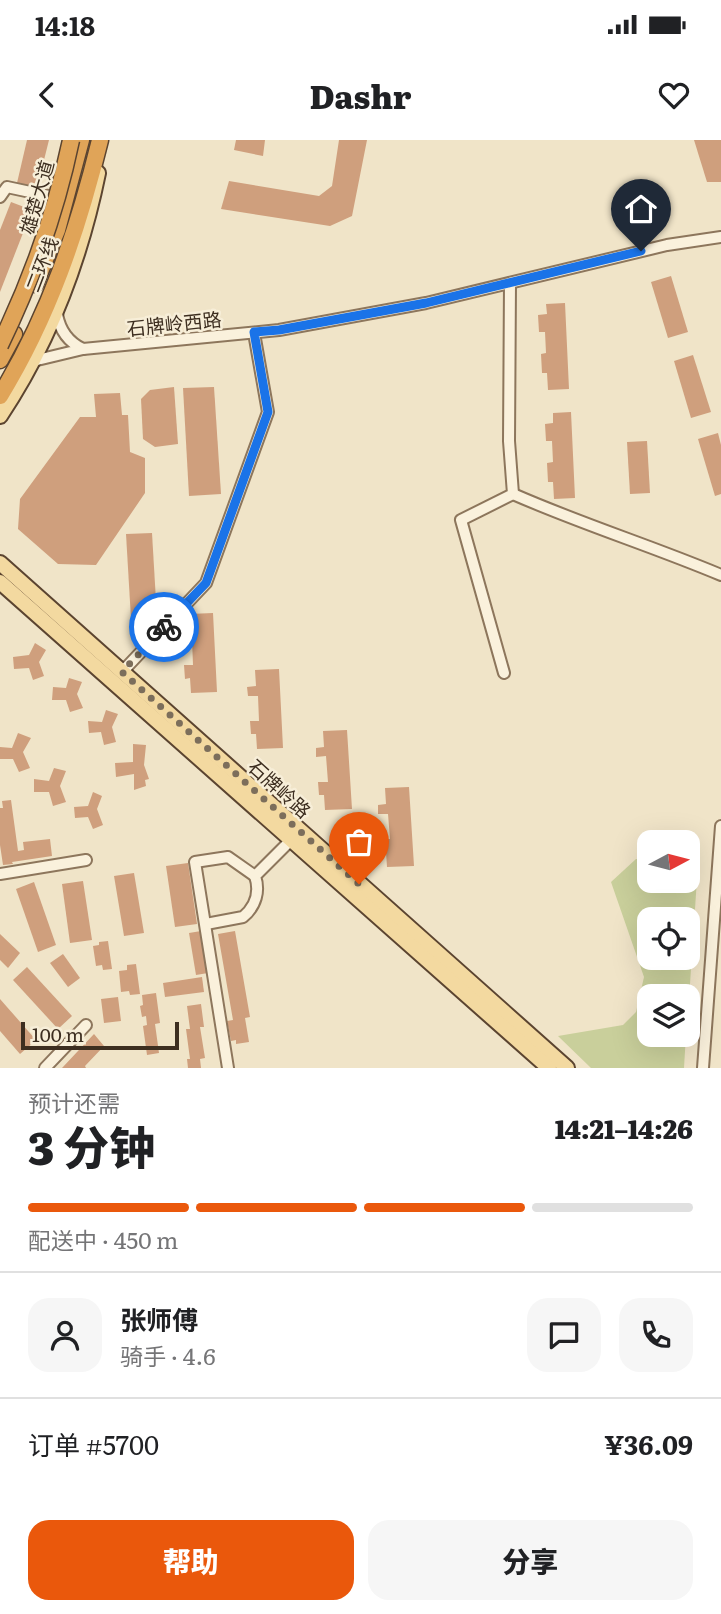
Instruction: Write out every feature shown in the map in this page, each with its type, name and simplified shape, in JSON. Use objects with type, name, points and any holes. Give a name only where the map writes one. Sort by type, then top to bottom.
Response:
[{"type":"highway","points":[[0,343],[18,309],[52,218],[71,140]]},
{"type":"highway","points":[[0,360],[28,302],[57,230],[81,140]]},
{"type":"highway","name":"二环线","points":[[0,396],[30,344],[61,272],[103,140]]},
{"type":"main road","name":"雄楚大道","points":[[0,343],[34,267],[58,198],[71,140]]},
{"type":"main road","points":[[0,416],[57,314],[90,215],[103,140]]},
{"type":"main road","name":"石牌岭路","points":[[0,563],[122,672],[549,1068]]},
{"type":"main road","name":"石牌岭路","points":[[0,582],[566,1068]]},
{"type":"street","points":[[1,194],[7,187],[58,198]]},
{"type":"street","name":"石牌岭西路","points":[[33,361],[83,349],[279,330],[426,303],[667,245],[721,237]]},
{"type":"street","points":[[510,283],[509,441],[513,494]]},
{"type":"street","points":[[57,314],[59,326],[70,343],[83,349]]},
{"type":"street","points":[[122,672],[206,583],[268,412],[254,332]]},
{"type":"street","points":[[513,494],[565,517],[684,559],[721,575]]},
{"type":"street","points":[[504,673],[461,520],[513,494]]},
{"type":"street","points":[[703,1068],[721,826]]},
{"type":"street","points":[[255,876],[296,835]]},
{"type":"street","points":[[206,924],[243,917],[248,913],[258,893],[255,876],[228,858],[195,862],[228,1068]]},
{"type":"street","points":[[0,874],[86,860]]},
{"type":"street","points":[[45,1068],[86,1025]]},
{"type":"green space","points":[[636,859],[637,893],[696,893],[695,907],[637,907],[637,957],[611,882]]},
{"type":"green space","points":[[642,970],[691,970],[690,984],[642,984]]},
{"type":"green space","points":[[637,1008],[637,1047],[685,1047],[684,1068],[591,1068],[558,1036],[623,1025]]},
{"type":"building","points":[[27,140],[49,140],[37,188],[17,183]]},
{"type":"building","points":[[236,140],[265,140],[263,156],[234,150]]},
{"type":"building","points":[[339,140],[367,140],[352,216],[330,226],[221,209],[229,181],[319,196],[332,186]]},
{"type":"building","points":[[694,140],[721,140],[721,182],[707,182]]},
{"type":"building","points":[[11,202],[32,210],[0,292],[0,230]]},
{"type":"building","points":[[671,276],[688,332],[668,338],[651,282]]},
{"type":"building","points":[[565,303],[569,389],[548,390],[547,373],[542,373],[541,354],[546,353],[545,332],[539,332],[538,315],[547,314],[546,304]]},
{"type":"building","points":[[693,355],[711,412],[691,418],[674,361]]},
{"type":"building","points":[[174,387],[178,444],[155,447],[143,439],[141,399],[150,390]]},
{"type":"building","points":[[214,387],[221,494],[189,496],[183,388]]},
{"type":"building","points":[[120,393],[122,415],[128,415],[130,452],[145,458],[145,493],[96,565],[58,564],[18,529],[20,499],[80,417],[96,417],[94,394]]},
{"type":"building","points":[[571,412],[575,498],[554,499],[553,482],[548,482],[547,463],[553,462],[552,441],[546,441],[545,424],[553,423],[553,413]]},
{"type":"building","points":[[718,433],[721,445],[721,494],[715,496],[698,439]]},
{"type":"building","points":[[647,441],[650,493],[630,494],[627,442]]},
{"type":"building","points":[[152,533],[157,618],[131,619],[126,534]]},
{"type":"building","points":[[213,613],[217,692],[191,693],[190,678],[185,679],[184,665],[193,665],[192,640],[182,640],[182,631],[190,630],[189,614]]},
{"type":"building","points":[[35,643],[46,650],[39,662],[44,676],[33,680],[29,668],[14,669],[13,657],[29,655]]},
{"type":"building","points":[[279,669],[283,748],[257,749],[256,734],[251,734],[250,721],[259,721],[258,696],[248,696],[247,687],[256,686],[255,670]]},
{"type":"building","points":[[69,678],[82,682],[77,694],[83,708],[70,712],[66,700],[52,700],[53,687],[66,688]]},
{"type":"building","points":[[106,710],[118,714],[112,727],[116,742],[104,745],[101,732],[89,733],[88,721],[102,722]]},
{"type":"building","points":[[347,730],[352,809],[325,810],[324,795],[319,795],[318,782],[328,782],[326,756],[316,757],[316,748],[324,747],[323,731]]},
{"type":"building","points":[[18,733],[31,738],[23,752],[30,768],[19,772],[13,759],[0,759],[0,747],[12,748]]},
{"type":"building","points":[[133,744],[146,745],[144,765],[149,779],[145,780],[146,786],[134,790],[134,774],[116,777],[115,763],[133,762]]},
{"type":"building","points":[[54,768],[66,771],[60,786],[66,802],[53,806],[49,792],[34,792],[34,779],[49,781]]},
{"type":"building","points":[[409,787],[414,866],[387,867],[386,852],[381,852],[380,839],[390,839],[388,814],[378,814],[378,805],[386,804],[385,788]]},
{"type":"building","points":[[93,792],[102,796],[97,809],[103,825],[93,829],[88,817],[75,818],[74,807],[88,806]]},
{"type":"building","points":[[11,800],[18,851],[24,850],[23,842],[50,839],[52,856],[3,865],[0,808],[3,808],[2,801]]},
{"type":"building","points":[[188,863],[197,924],[175,927],[166,866]]},
{"type":"building","points":[[134,873],[144,933],[124,936],[114,876]]},
{"type":"building","points":[[83,881],[92,940],[70,943],[62,884]]},
{"type":"building","points":[[34,882],[56,945],[38,952],[16,889]]},
{"type":"building","points":[[201,931],[208,973],[196,975],[189,933]]},
{"type":"building","points":[[235,931],[250,1017],[245,1018],[249,1042],[236,1044],[236,1040],[231,1041],[227,1021],[233,1020],[218,934]]},
{"type":"building","points":[[0,934],[20,953],[8,968],[0,960]]},
{"type":"building","points":[[108,941],[112,969],[103,970],[102,965],[96,966],[93,946]]},
{"type":"building","points":[[63,954],[80,978],[68,987],[50,963]]},
{"type":"building","points":[[136,964],[140,994],[121,992],[119,971],[127,970],[127,965]]},
{"type":"building","points":[[27,967],[72,1016],[58,1029],[13,980]]},
{"type":"building","points":[[202,977],[204,992],[165,997],[163,983]]},
{"type":"building","points":[[156,993],[160,1023],[155,1024],[159,1053],[147,1055],[143,1026],[147,1025],[146,1016],[142,1017],[140,1006],[143,1005],[142,995]]},
{"type":"building","points":[[118,997],[121,1021],[104,1023],[101,999]]},
{"type":"building","points":[[0,999],[36,1040],[20,1054],[0,1031]]},
{"type":"building","points":[[201,1004],[204,1027],[200,1027],[205,1058],[200,1059],[201,1068],[188,1068],[187,1059],[190,1059],[186,1029],[190,1029],[187,1006]]},
{"type":"building","points":[[94,1034],[104,1046],[86,1068],[62,1068]]},
{"type":"way so far","points":[[164,627],[122,672],[359,884]]},
{"type":"route","points":[[164,627],[206,583],[268,412],[254,332],[279,330],[426,303],[641,251]]}]
